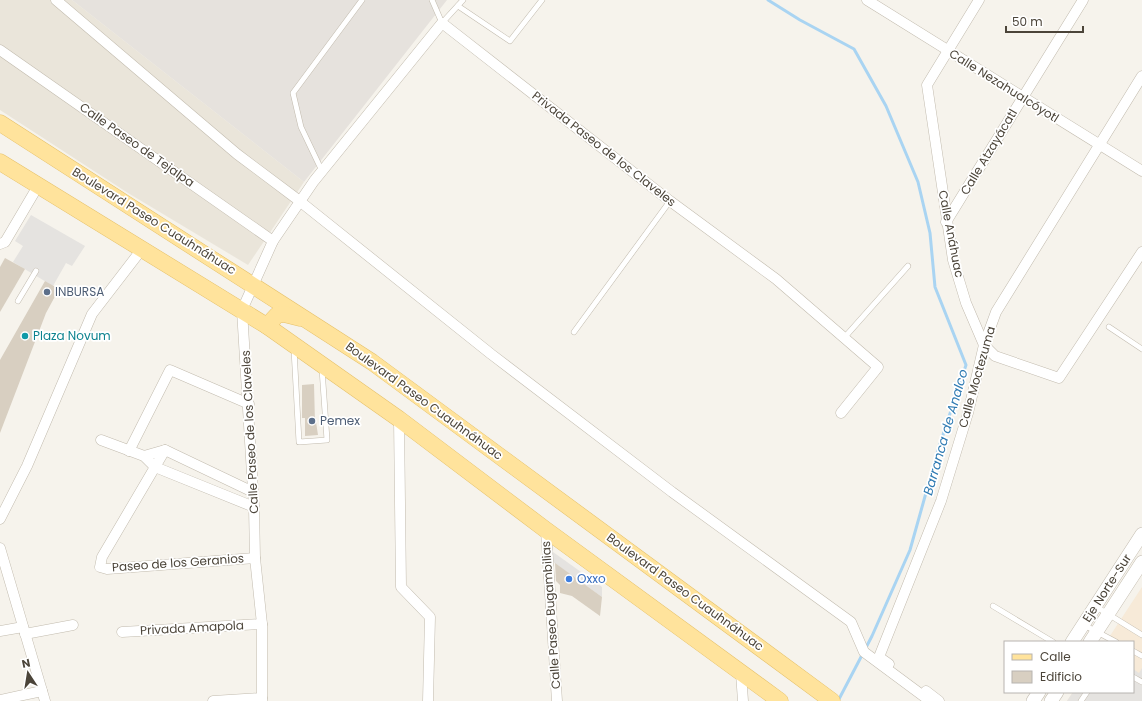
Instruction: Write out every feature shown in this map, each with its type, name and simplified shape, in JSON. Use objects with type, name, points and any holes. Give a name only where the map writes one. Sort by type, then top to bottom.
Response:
[{"type":"main road","name":"Boulevard Paseo Cuauhnáhuac","points":[[0,123],[308,319],[372,362],[832,701]]},
{"type":"main road","points":[[0,162],[267,326],[399,419],[546,530],[780,701]]},
{"type":"main road","points":[[267,326],[278,315],[284,314],[308,319]]},
{"type":"street","points":[[56,0],[169,98],[237,154],[300,201],[491,354],[672,492],[851,622],[864,652],[930,701]]},
{"type":"street","points":[[947,50],[979,0]]},
{"type":"street","name":"Calle Atzayácatl","points":[[946,222],[1022,97],[1084,0]]},
{"type":"street","name":"Calle Nezahualcóyotl","points":[[871,1],[1142,171]]},
{"type":"street","points":[[322,171],[442,23]]},
{"type":"street","name":"Privada Paseo de los Claveles","points":[[442,23],[670,201],[776,279],[878,367],[841,413]]},
{"type":"street","name":"Calle Paseo de Tejalpa","points":[[0,50],[273,241]]},
{"type":"street","name":"Calle Anáhuac","points":[[947,50],[927,85],[946,222],[953,260],[966,303],[984,345],[995,356],[1059,378],[1142,252]]},
{"type":"street","name":"Calle Moctezuma","points":[[939,701],[879,657],[941,501],[968,413],[984,345],[996,312],[1142,76]]},
{"type":"street","name":"Calle Paseo de los Claveles","points":[[262,699],[262,624],[255,558],[249,404],[242,310],[273,241],[322,171]]},
{"type":"street","points":[[0,244],[5,242],[38,186]]},
{"type":"street","points":[[0,520],[27,466],[92,314],[142,249]]},
{"type":"street","points":[[129,452],[170,370],[249,404]]},
{"type":"street","points":[[399,419],[401,587],[430,617],[428,701]]},
{"type":"street","points":[[101,440],[129,452],[144,456],[155,467],[254,507]]},
{"type":"street","points":[[144,456],[165,450],[253,492]]},
{"type":"street","points":[[155,467],[165,450]]},
{"type":"street","name":"Paseo de los Geranios","points":[[155,467],[102,557],[100,567],[106,569],[255,558]]},
{"type":"street","name":"Calle Paseo Bugambilias","points":[[546,530],[557,701]]},
{"type":"street","name":"Eje Norte-Sur","points":[[1073,641],[1142,534]]},
{"type":"street","points":[[0,548],[44,696],[0,700]]},
{"type":"street","name":"Eje Norte-Sur","points":[[1093,637],[1142,562]]},
{"type":"street","name":"Privada Amapola","points":[[122,632],[262,624]]},
{"type":"street","points":[[0,631],[24,631],[73,625]]},
{"type":"street","points":[[741,673],[743,701]]},
{"type":"street","points":[[213,701],[262,699]]},
{"type":"lane","points":[[322,171],[301,127],[293,93],[362,0]]},
{"type":"lane","points":[[432,0],[442,23],[463,0]]},
{"type":"lane","points":[[458,6],[510,41],[542,0]]},
{"type":"lane","points":[[574,332],[670,201]]},
{"type":"lane","points":[[844,338],[908,266]]},
{"type":"lane","points":[[18,302],[36,271]]},
{"type":"lane","points":[[1109,327],[1142,349]]},
{"type":"lane","points":[[294,346],[299,442],[327,440],[322,365]]},
{"type":"lane","points":[[993,606],[1051,641]]},
{"type":"lane","points":[[1095,606],[1142,636]]},
{"type":"lane","points":[[1083,624],[1093,637],[1111,641]]},
{"type":"shaded area","points":[[0,0],[72,0],[304,182],[248,265],[128,193],[0,110]]},
{"type":"shaded area","points":[[72,0],[447,0],[304,182]]},
{"type":"shaded area","points":[[31,215],[85,246],[72,266],[66,263],[53,286],[13,262],[23,246],[15,241]]},
{"type":"shaded area","points":[[553,552],[602,587],[602,597],[553,562]]},
{"type":"shaded area","points":[[1142,587],[1142,701],[1067,701],[1072,693],[1134,693],[1134,641],[1107,641]]},
{"type":"shaded area","points":[[1142,668],[1142,701],[1067,701],[1072,693],[1134,693],[1134,670],[1139,673]]},
{"type":"building","points":[[5,258],[25,269],[0,312],[0,267]]},
{"type":"building","name":"Plaza Novum","points":[[45,281],[59,289],[46,313],[0,433],[0,360]]},
{"type":"building","points":[[314,384],[315,423],[316,422],[318,435],[305,436],[305,418],[302,418],[302,385]]},
{"type":"building","points":[[555,563],[602,597],[600,616],[572,596],[560,593],[560,585],[556,581]]},
{"type":"waterway","name":"Barranca de Analco","points":[[768,0],[800,20],[854,49],[886,106],[918,182],[930,233],[935,287],[966,365],[938,450],[910,550],[872,636],[838,701]]},
{"type":"place","name":"INBURSA","points":[[47,292]]},
{"type":"place","name":"Plaza Novum","points":[[25,336]]},
{"type":"place","name":"Pemex","points":[[312,421]]},
{"type":"place","name":"Oxxo","points":[[569,579]]}]
